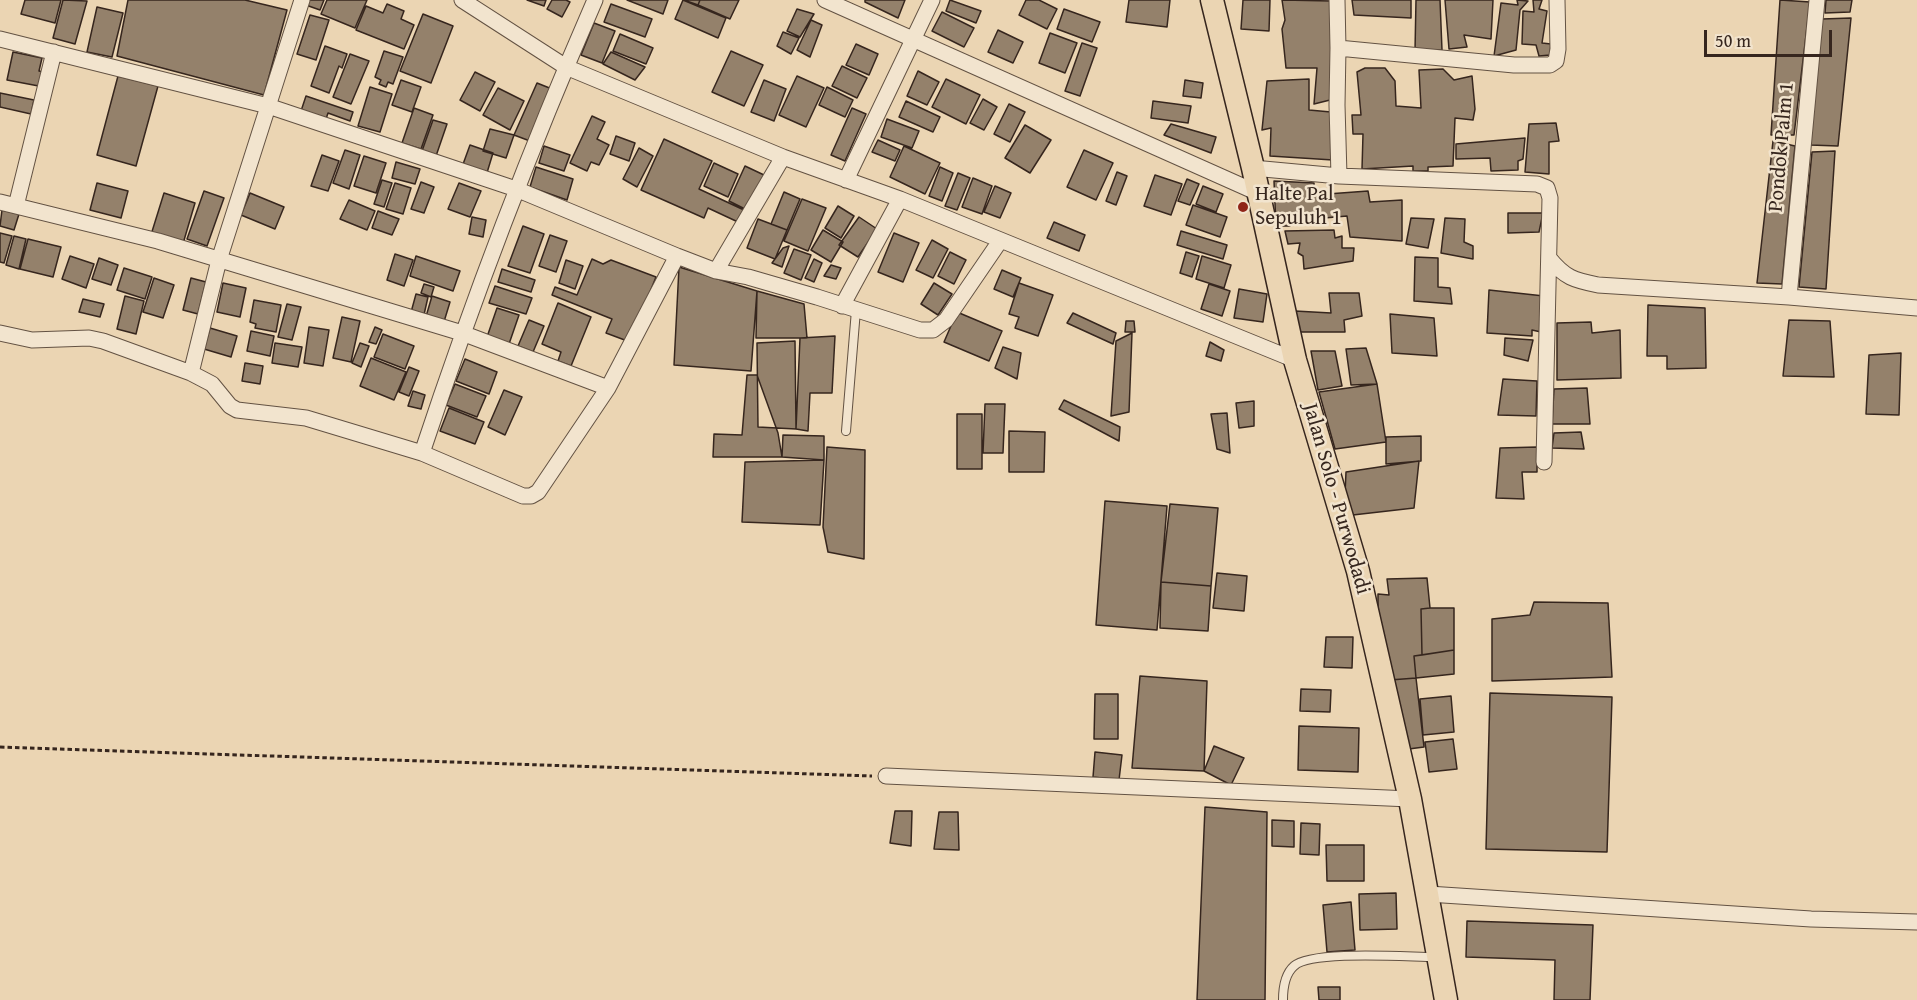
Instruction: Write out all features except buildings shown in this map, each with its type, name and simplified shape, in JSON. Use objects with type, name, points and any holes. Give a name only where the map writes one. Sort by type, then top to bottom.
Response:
[{"type":"main road","name":"Jalan Solo - Purwodadi","points":[[1212,0],[1253,168],[1295,360],[1358,571],[1410,799],[1446,1000]]},
{"type":"street","points":[[191,373],[219,260],[302,0]]},
{"type":"street","points":[[462,0],[566,67],[783,157],[900,199],[1295,360]]},
{"type":"street","points":[[422,453],[462,333],[516,189],[595,0]]},
{"type":"street","points":[[825,0],[1258,193]]},
{"type":"street","points":[[846,180],[932,0]]},
{"type":"street","points":[[1337,0],[1339,176]]},
{"type":"street","points":[[1338,48],[1514,64],[1550,64],[1556,61],[1558,49],[1557,0]]},
{"type":"street","name":"Pondok Palm 1","points":[[1789,297],[1817,0]]},
{"type":"street","points":[[0,39],[268,106],[516,189],[716,271],[748,277],[912,328],[933,330],[946,320],[1000,241]]},
{"type":"street","points":[[16,206],[54,52]]},
{"type":"street","points":[[716,271],[783,157]]},
{"type":"street","points":[[1253,168],[1339,176],[1537,183],[1547,188],[1550,198],[1544,462]]},
{"type":"street","points":[[849,308],[900,199]]},
{"type":"street","points":[[0,202],[158,242],[462,333],[608,388]]},
{"type":"street","points":[[0,333],[32,340],[89,338],[104,341],[191,373],[212,384],[230,406],[237,410],[306,418],[422,453],[523,496],[531,496],[538,492],[608,388],[677,256]]},
{"type":"street","points":[[1549,258],[1561,272],[1572,279],[1598,285],[1917,308]]},
{"type":"street","points":[[886,776],[1410,799]]},
{"type":"street","points":[[1428,894],[1812,919],[1917,922]]},
{"type":"lane","points":[[846,431],[849,308]]},
{"type":"lane","points":[[1282,1000],[1287,974],[1294,966],[1313,958],[1440,957]]},
{"type":"path","points":[[0,747],[886,776]]},
{"type":"place","name":"Halte Pal Sepuluh 1","points":[[1243,207]]}]
